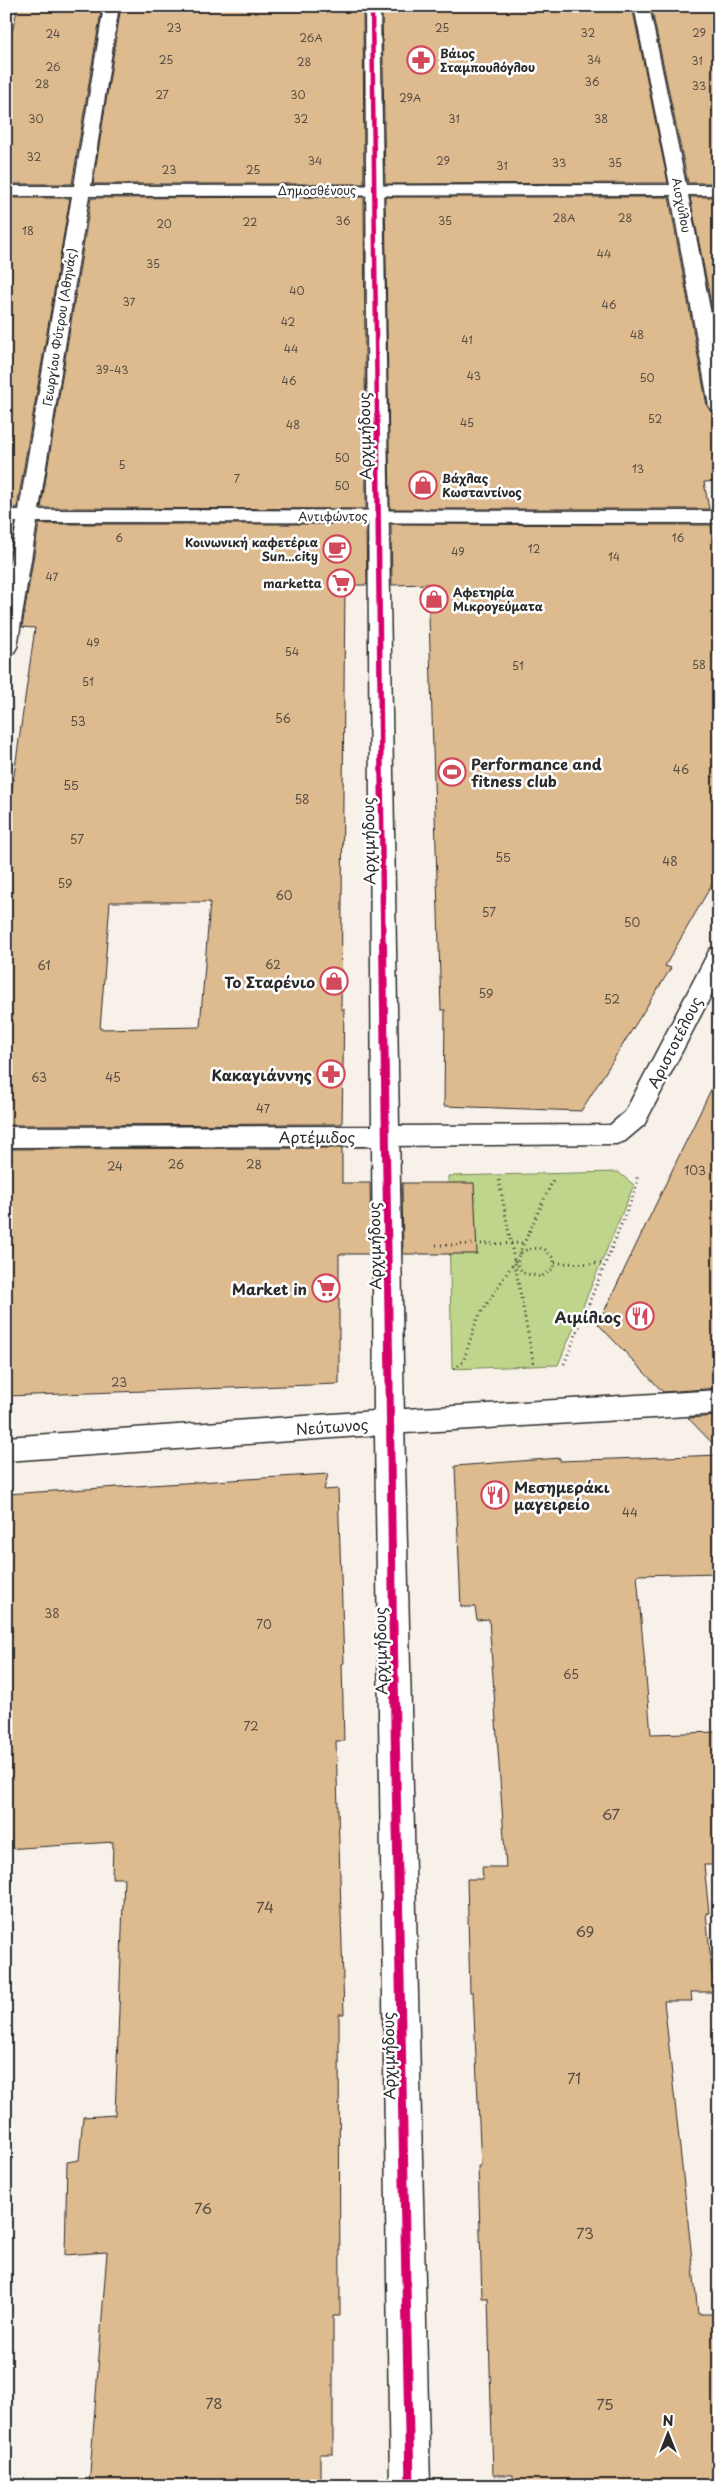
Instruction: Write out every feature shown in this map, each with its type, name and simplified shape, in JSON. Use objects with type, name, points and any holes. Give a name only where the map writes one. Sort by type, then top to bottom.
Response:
[{"type":"street","name":"Γεωργίου Φύτρου (Αθηνάς)","points":[[6,647],[112,6]]},
{"type":"street","name":"Αρχιμήδους","points":[[372,6],[389,1422],[410,2486]]},
{"type":"street","name":"Αισχύλου","points":[[641,6],[680,190],[719,406]]},
{"type":"street","name":"Δημοσθένους","points":[[6,191],[719,190]]},
{"type":"street","name":"Αντιφώντος","points":[[6,516],[719,517]]},
{"type":"street","name":"Αριστοτέλους","points":[[625,1127],[635,1118],[719,955]]},
{"type":"street","name":"Αρτέμιδος","points":[[6,1137],[553,1136],[616,1134],[625,1127]]},
{"type":"street","name":"Νεύτωνος","points":[[6,1449],[389,1422],[719,1402]]},
{"type":"path","points":[[544,1413],[637,1186],[637,1166],[625,1127]]},
{"type":"path","points":[[491,1136],[513,1264],[544,1413]]},
{"type":"path","points":[[389,1422],[463,1362],[477,1319],[525,1243],[554,1178],[553,1136]]},
{"type":"path","points":[[388,1246],[525,1243]]},
{"type":"path","points":[[518,1254],[528,1249],[540,1248],[551,1254],[555,1264]]},
{"type":"path","points":[[516,1259],[518,1268],[534,1277],[546,1275],[555,1264]]},
{"type":"path","points":[[555,1264],[605,1264]]},
{"type":"green space","points":[[618,1172],[634,1185],[558,1365],[452,1369],[448,1176]]},
{"type":"building","points":[[18,6],[102,6],[72,184],[6,184],[6,58]]},
{"type":"building","points":[[121,6],[363,6],[364,184],[93,184]]},
{"type":"building","points":[[382,6],[632,6],[668,183],[385,184]]},
{"type":"building","points":[[651,6],[719,6],[719,183],[688,183]]},
{"type":"building","points":[[364,197],[366,509],[41,508],[91,198]]},
{"type":"building","points":[[385,197],[669,197],[707,406],[711,412],[719,414],[719,481],[704,482],[709,509],[390,509]]},
{"type":"building","points":[[690,197],[719,197],[719,344]]},
{"type":"building","points":[[6,198],[70,198],[17,508],[6,508]]},
{"type":"building","points":[[6,524],[15,524],[6,571]]},
{"type":"building","points":[[39,524],[366,524],[367,585],[345,585],[341,1009],[344,1009],[342,1124],[6,1125],[6,831],[35,628],[22,627]],"holes":[[[110,902],[210,902],[200,1027],[100,1029]]]},
{"type":"building","points":[[391,524],[711,525],[719,573],[719,872],[665,966],[671,968],[581,1111],[444,1106],[445,1010],[441,1010],[428,584],[392,585]]},
{"type":"building","points":[[719,1073],[719,1388],[663,1392],[598,1324]]},
{"type":"building","points":[[342,1148],[342,1183],[370,1183],[371,1254],[339,1254],[339,1384],[6,1396],[6,1149]]},
{"type":"building","points":[[402,1183],[474,1183],[477,1254],[403,1254]]},
{"type":"building","points":[[719,1416],[719,1450],[688,1418]]},
{"type":"building","points":[[719,1455],[719,1573],[637,1575],[651,1734],[719,1732],[719,1865],[704,1865],[709,1913],[706,1913],[714,1992],[691,1992],[692,2001],[664,2001],[698,2314],[719,2314],[719,2486],[513,2486],[513,2475],[493,2475],[488,2298],[482,2298],[478,2166],[481,2166],[473,1992],[470,1992],[467,1879],[483,1879],[482,1867],[506,1867],[489,1619],[477,1620],[475,1607],[461,1607],[455,1466],[560,1458],[560,1461]]},
{"type":"building","points":[[328,1474],[324,1490],[338,1489],[344,1663],[342,1664],[344,1741],[336,1741],[344,2014],[339,2014],[340,2316],[333,2316],[333,2454],[320,2454],[320,2486],[89,2486],[107,2252],[65,2255],[67,2162],[79,2160],[83,2117],[115,2115],[124,1878],[112,1878],[113,1842],[6,1849],[6,1494]]},
{"type":"cycle path","points":[[372,6],[389,1422],[410,2486]]},
{"type":"place","name":"Βάιος Σταμπουλόγλου","points":[[421,60]]},
{"type":"place","name":"Βάχλας Κωσταντίνος","points":[[423,485]]},
{"type":"place","name":"Κοινωνική καφετέρια Sun...city","points":[[337,549]]},
{"type":"place","name":"marketta","points":[[341,583]]},
{"type":"place","name":"Αφετηρία Μικρογεύματα","points":[[434,599]]},
{"type":"place","name":"Performance and fitness club","points":[[452,772]]},
{"type":"place","name":"Το Σταρένιο","points":[[334,981]]},
{"type":"place","name":"Κακαγιάννης","points":[[331,1074]]},
{"type":"place","name":"Market in","points":[[326,1288]]},
{"type":"place","name":"Αιμίλιος","points":[[640,1316]]},
{"type":"place","name":"Μεσημεράκι μαγειρείο","points":[[495,1495]]}]
